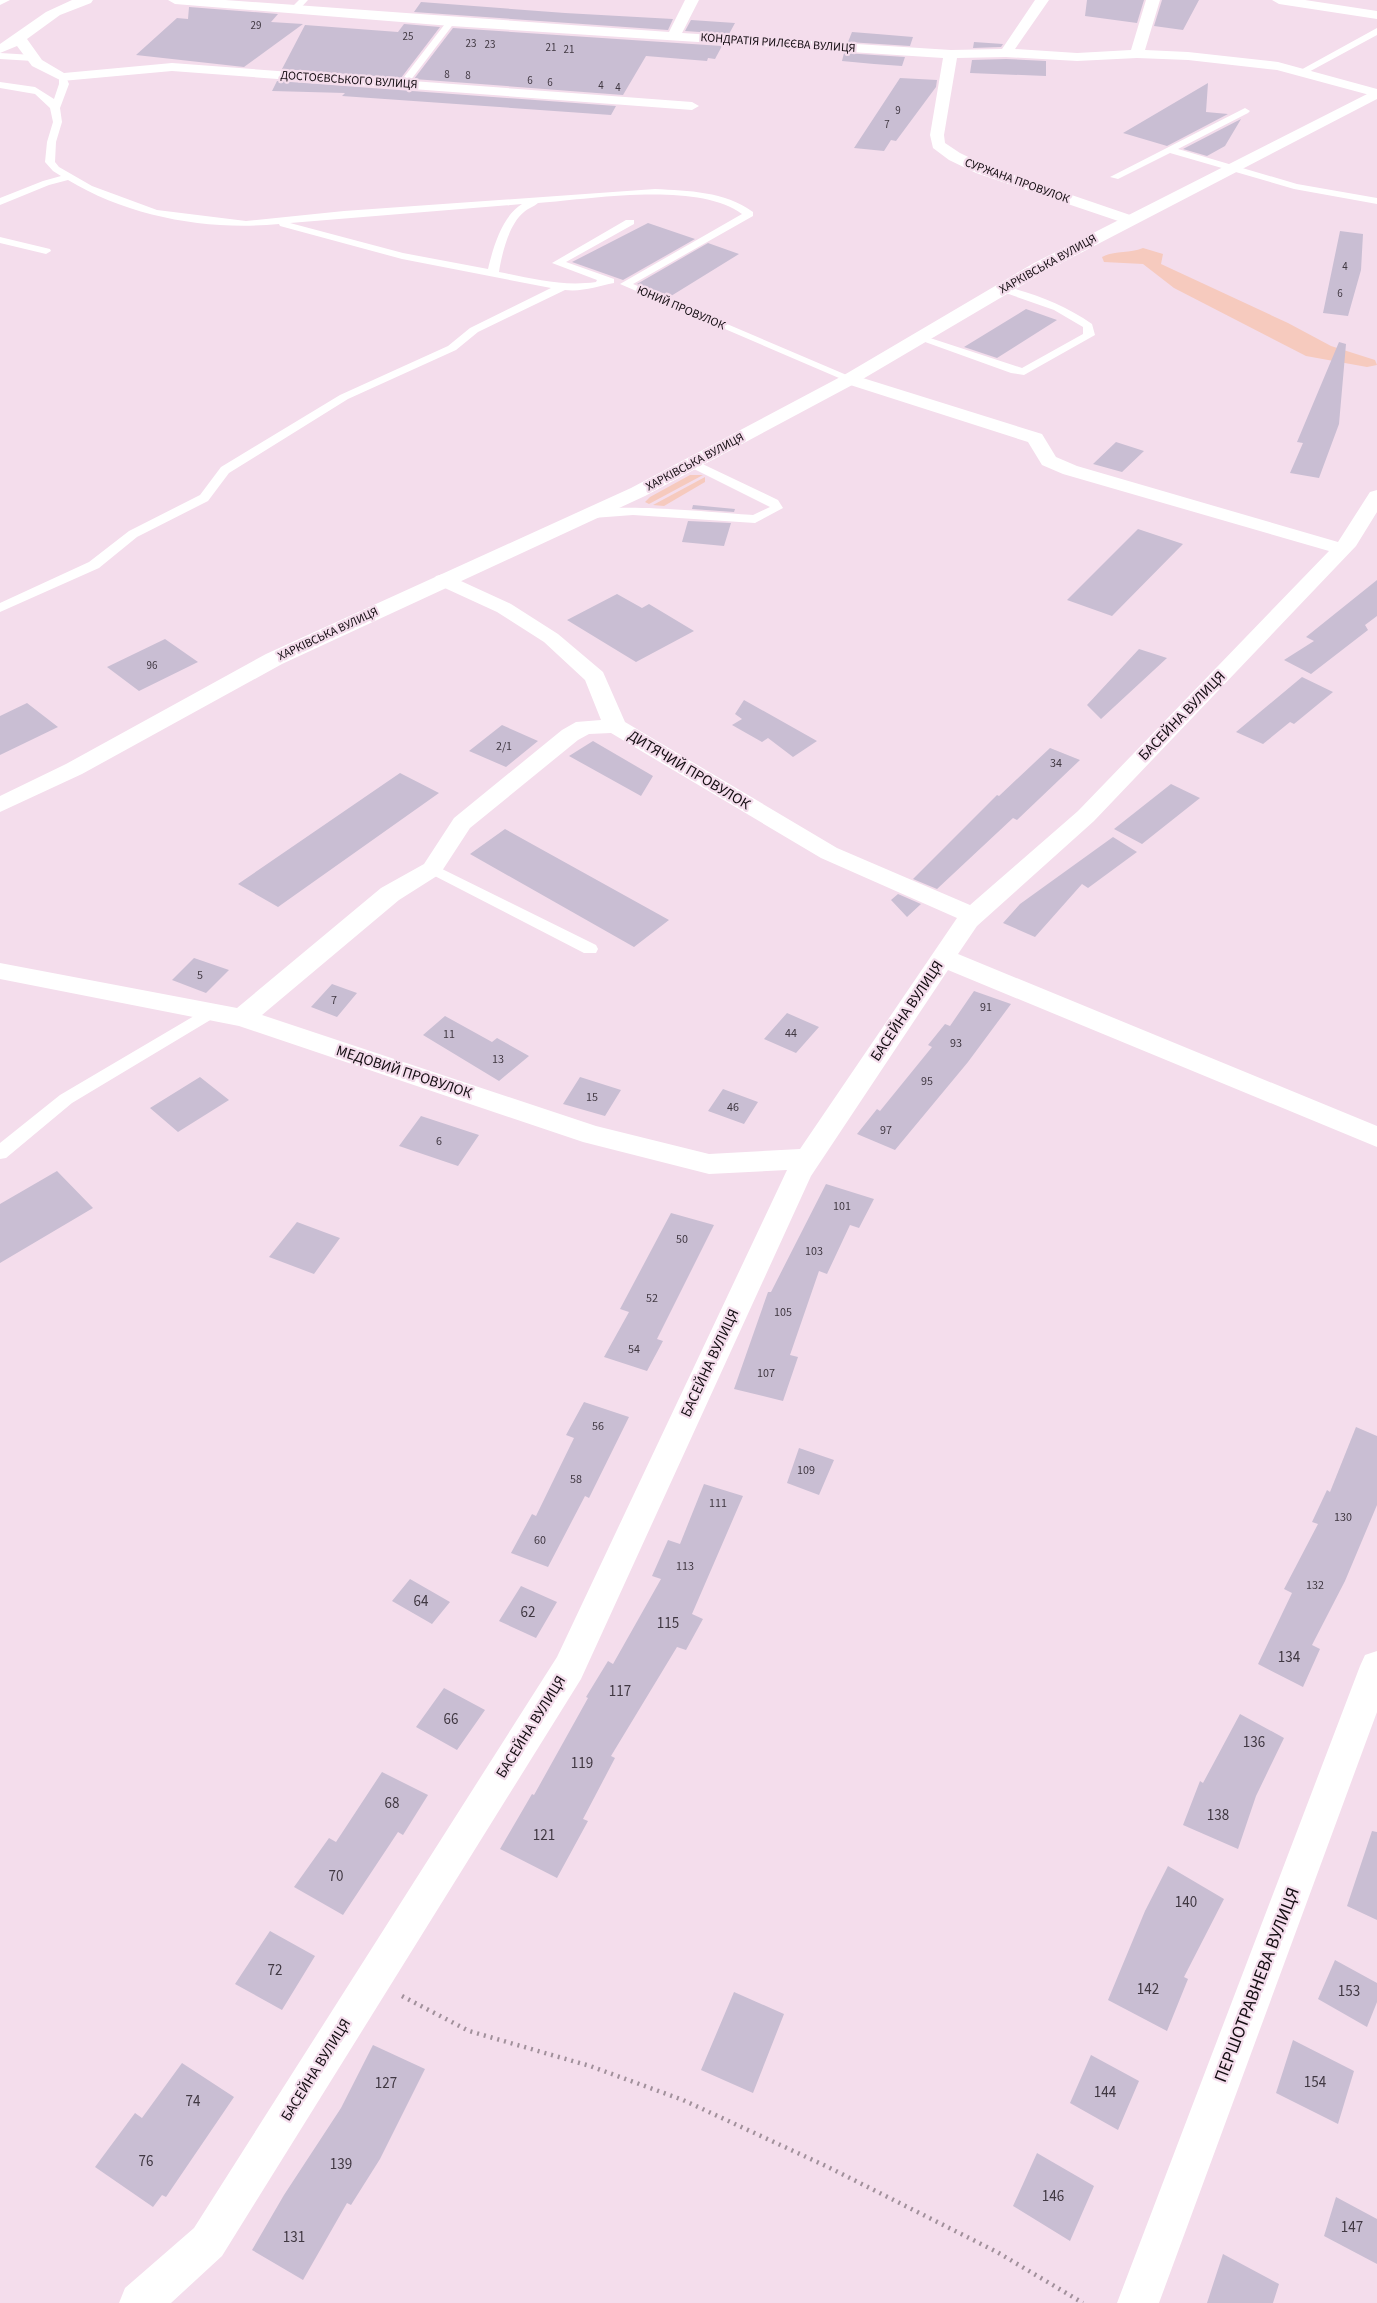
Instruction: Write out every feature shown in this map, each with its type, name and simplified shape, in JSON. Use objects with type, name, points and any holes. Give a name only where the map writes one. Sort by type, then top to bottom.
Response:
[{"type":"street","points":[[0,49],[20,40],[46,18],[67,6],[86,0]]},
{"type":"street","name":"КОНДРАТІЯ РИЛЄЄВА ВУЛИЦЯ","points":[[175,0],[299,5],[451,22],[951,54],[1006,53],[1076,57],[1137,54],[1221,59],[1278,66],[1377,93]]},
{"type":"street","points":[[674,36],[692,0]]},
{"type":"street","points":[[1006,53],[1042,0]]},
{"type":"street","points":[[1137,54],[1153,0]]},
{"type":"street","points":[[1279,0],[1336,4],[1377,15]]},
{"type":"street","points":[[20,40],[37,62],[62,77]]},
{"type":"street","name":"СУРЖАНА ПРОВУЛОК","points":[[951,54],[937,135],[938,145],[949,154],[968,164],[1063,199],[1130,220]]},
{"type":"street","name":"ДОСТОЄВСЬКОГО ВУЛИЦЯ","points":[[62,77],[172,67],[692,106]]},
{"type":"street","name":"ХАРКІВСЬКА ВУЛИЦЯ","points":[[0,805],[74,769],[274,659],[443,580],[593,514],[692,463],[850,379],[1004,289],[1130,220],[1377,93]]},
{"type":"street","points":[[850,379],[1035,438],[1049,461],[1070,470],[1342,550]]},
{"type":"street","name":"БАСЕЙНА ВУЛИЦЯ","points":[[140,2303],[208,2242],[568,1668],[795,1182],[808,1159],[943,958],[973,916],[1086,816],[1342,550],[1377,496]]},
{"type":"street","name":"ДИТЯЧИЙ ПРОВУЛОК","points":[[443,580],[504,608],[551,638],[595,677],[616,726],[829,853],[973,916]]},
{"type":"street","points":[[242,1018],[390,894],[432,869],[462,823],[570,735],[584,727],[616,726]]},
{"type":"street","points":[[943,958],[1377,1137]]},
{"type":"street","name":"МЕДОВИЙ ПРОВУЛОК","points":[[0,971],[242,1018],[593,1135],[709,1164],[808,1159]]},
{"type":"street","name":"ПЕРШОТРАВНЕВА ВУЛИЦЯ","points":[[1138,2303],[1377,1666]]},
{"type":"lane","points":[[404,83],[451,22]]},
{"type":"lane","points":[[1302,72],[1377,30]]},
{"type":"lane","points":[[0,56],[33,58]]},
{"type":"lane","points":[[55,108],[64,84],[62,77]]},
{"type":"lane","points":[[0,85],[28,88],[41,92],[51,99],[59,116],[58,127],[52,137],[50,162],[56,169],[88,188],[155,213],[246,224],[537,201]]},
{"type":"lane","points":[[1115,177],[1245,111]]},
{"type":"lane","points":[[1169,149],[1228,169],[1297,188],[1377,201]]},
{"type":"lane","points":[[0,202],[46,183],[69,177]]},
{"type":"lane","name":"ЮНИЙ ПРОВУЛОК","points":[[537,201],[618,194],[685,194],[724,200],[741,207],[749,214],[625,284]]},
{"type":"lane","points":[[493,274],[495,259],[511,222],[519,210],[537,201]]},
{"type":"lane","points":[[269,221],[298,227],[402,256],[562,287],[576,288],[599,285],[603,280]]},
{"type":"lane","points":[[625,284],[603,280],[557,263],[630,222]]},
{"type":"lane","points":[[0,240],[46,251]]},
{"type":"lane","name":"ЮНИЙ ПРОВУЛОК","points":[[625,284],[850,379]]},
{"type":"lane","points":[[0,608],[94,565],[134,534],[204,498],[225,470],[344,397],[452,348],[474,330],[562,287]]},
{"type":"lane","points":[[920,338],[1015,371],[1024,372],[1089,335],[1088,326],[1069,312],[1050,303],[1004,289]]},
{"type":"lane","points":[[593,514],[633,511],[755,519],[777,508],[774,503],[692,463]]},
{"type":"lane","points":[[432,869],[590,949]]},
{"type":"lane","points":[[0,1153],[66,1099],[211,1012]]},
{"type":"path","points":[[372,1981],[469,2031],[590,2066],[692,2104],[828,2167],[997,2252],[1083,2303]]},
{"type":"shaded area","points":[[1143,248],[1163,254],[1161,264],[1288,323],[1331,346],[1375,360],[1377,365],[1367,367],[1306,356],[1174,288],[1143,264],[1104,262],[1102,257],[1112,253]]},
{"type":"shaded area","points":[[690,475],[703,475],[649,504],[645,502],[650,497]]},
{"type":"shaded area","points":[[705,477],[705,482],[664,506],[653,505]]},
{"type":"building","points":[[1087,0],[1144,0],[1137,23],[1085,16]]},
{"type":"building","points":[[1162,0],[1199,0],[1183,30],[1154,26]]},
{"type":"building","points":[[421,2],[673,19],[668,30],[414,12]]},
{"type":"building","points":[[189,7],[278,14],[271,22],[303,24],[244,67],[136,55],[177,18],[188,19]]},
{"type":"building","points":[[691,20],[735,23],[729,34],[685,31]]},
{"type":"building","points":[[404,24],[440,27],[401,78],[282,69],[305,25],[398,32]]},
{"type":"building","points":[[453,28],[722,46],[715,59],[708,58],[707,61],[646,56],[623,95],[414,79]]},
{"type":"building","points":[[852,32],[913,37],[910,46],[848,42]]},
{"type":"building","points":[[974,42],[1003,44],[1001,47],[973,48]]},
{"type":"building","points":[[844,53],[905,57],[902,66],[842,61]]},
{"type":"building","points":[[972,60],[1046,61],[1046,76],[970,73]]},
{"type":"building","points":[[900,78],[937,80],[936,87],[896,141],[891,140],[884,151],[854,148]]},
{"type":"building","points":[[277,81],[616,106],[611,115],[342,96],[345,93],[272,91]]},
{"type":"building","points":[[1208,83],[1206,112],[1228,114],[1167,146],[1123,133]]},
{"type":"building","points":[[1241,119],[1225,146],[1207,156],[1183,149]]},
{"type":"building","points":[[648,223],[695,239],[623,280],[572,262]]},
{"type":"building","points":[[1340,231],[1363,234],[1361,270],[1348,316],[1323,313]]},
{"type":"building","points":[[708,243],[739,254],[671,296],[637,284]]},
{"type":"building","points":[[1026,309],[1057,320],[997,358],[964,347]]},
{"type":"building","points":[[1339,342],[1346,344],[1339,424],[1319,478],[1290,473],[1303,443],[1297,442]]},
{"type":"building","points":[[1116,442],[1144,451],[1122,472],[1093,464]]},
{"type":"building","points":[[693,505],[735,509],[734,512],[692,509]]},
{"type":"building","points":[[688,521],[731,523],[724,546],[682,542]]},
{"type":"building","points":[[1138,529],[1183,544],[1112,616],[1067,600]]},
{"type":"building","points":[[1377,580],[1377,616],[1365,625],[1368,630],[1311,674],[1284,660],[1314,641],[1306,637]]},
{"type":"building","points":[[617,594],[642,608],[649,604],[694,631],[636,662],[567,620]]},
{"type":"building","points":[[165,639],[198,662],[139,691],[107,667]]},
{"type":"building","points":[[1139,649],[1167,658],[1101,719],[1087,705]]},
{"type":"building","points":[[1302,677],[1333,692],[1294,724],[1290,722],[1263,744],[1236,732]]},
{"type":"building","points":[[744,700],[817,741],[793,757],[768,738],[762,742],[732,725],[742,719],[735,714]]},
{"type":"building","points":[[27,703],[58,727],[0,755],[0,716]]},
{"type":"building","points":[[502,725],[538,741],[506,767],[469,751]]},
{"type":"building","points":[[593,741],[653,776],[641,796],[569,756]]},
{"type":"building","points":[[1050,748],[1080,760],[1017,820],[1013,818],[937,889],[913,879],[997,795],[999,796]]},
{"type":"building","points":[[400,773],[439,793],[278,907],[238,884]]},
{"type":"building","points":[[1171,784],[1200,798],[1142,844],[1114,829]]},
{"type":"building","points":[[505,829],[669,920],[634,947],[470,854]]},
{"type":"building","points":[[1113,837],[1137,852],[1088,888],[1082,884],[1035,937],[1003,923],[1020,904]]},
{"type":"building","points":[[898,894],[921,904],[907,917],[891,900]]},
{"type":"building","points":[[194,958],[229,970],[206,993],[172,980]]},
{"type":"building","points":[[332,984],[357,993],[337,1017],[311,1007]]},
{"type":"building","points":[[974,991],[1011,1004],[968,1062],[895,1150],[857,1134],[877,1109],[880,1111],[932,1047],[928,1045],[945,1024],[950,1026]]},
{"type":"building","points":[[787,1013],[819,1027],[796,1053],[764,1039]]},
{"type":"building","points":[[445,1016],[492,1042],[497,1038],[529,1056],[499,1081],[423,1035]]},
{"type":"building","points":[[200,1077],[229,1100],[178,1132],[150,1108]]},
{"type":"building","points":[[580,1077],[621,1090],[605,1116],[563,1104]]},
{"type":"building","points":[[723,1089],[758,1102],[744,1124],[708,1111]]},
{"type":"building","points":[[421,1116],[479,1135],[458,1166],[399,1146]]},
{"type":"building","points":[[57,1171],[93,1208],[0,1263],[0,1204]]},
{"type":"building","points":[[826,1184],[874,1199],[859,1228],[850,1225],[827,1274],[819,1271],[790,1355],[798,1357],[783,1401],[734,1389],[768,1292],[771,1292]]},
{"type":"building","points":[[671,1213],[714,1225],[657,1339],[663,1341],[647,1371],[604,1357],[629,1312],[620,1309]]},
{"type":"building","points":[[297,1222],[340,1238],[314,1274],[269,1257]]},
{"type":"building","points":[[584,1402],[629,1417],[589,1498],[585,1496],[548,1567],[511,1553],[532,1514],[536,1516],[574,1438],[566,1435]]},
{"type":"building","points":[[1356,1427],[1377,1436],[1377,1505],[1345,1581],[1312,1645],[1320,1649],[1303,1687],[1258,1664],[1292,1593],[1284,1589],[1318,1524],[1312,1522],[1327,1490],[1330,1492]]},
{"type":"building","points":[[799,1448],[834,1460],[819,1495],[787,1483]]},
{"type":"building","points":[[704,1484],[743,1496],[692,1614],[703,1619],[686,1650],[677,1647],[611,1756],[615,1758],[583,1819],[588,1821],[557,1878],[500,1849],[532,1794],[534,1795],[588,1698],[586,1697],[608,1661],[613,1664],[661,1579],[652,1576],[668,1540],[680,1544]]},
{"type":"building","points":[[410,1579],[450,1602],[432,1624],[392,1601]]},
{"type":"building","points":[[521,1586],[557,1602],[536,1638],[499,1621]]},
{"type":"building","points":[[444,1688],[485,1710],[457,1750],[416,1727]]},
{"type":"building","points":[[1240,1714],[1284,1738],[1256,1796],[1238,1849],[1183,1825],[1200,1781],[1203,1783]]},
{"type":"building","points":[[382,1772],[428,1795],[403,1835],[398,1832],[343,1915],[294,1887],[329,1838],[336,1842]]},
{"type":"building","points":[[1372,1831],[1377,1832],[1377,1920],[1347,1906]]},
{"type":"building","points":[[1168,1866],[1224,1899],[1184,1977],[1188,1979],[1167,2031],[1108,2000],[1145,1911]]},
{"type":"building","points":[[270,1931],[315,1956],[282,2010],[235,1984]]},
{"type":"building","points":[[1335,1960],[1377,1983],[1377,2002],[1367,2027],[1318,1999]]},
{"type":"building","points":[[734,1992],[784,2014],[753,2093],[701,2070]]},
{"type":"building","points":[[1293,2040],[1354,2071],[1338,2124],[1276,2093]]},
{"type":"building","points":[[373,2045],[425,2069],[380,2159],[351,2205],[347,2203],[303,2280],[252,2250],[284,2195],[341,2108]]},
{"type":"building","points":[[1091,2055],[1139,2081],[1118,2130],[1070,2103]]},
{"type":"building","points":[[182,2063],[234,2097],[166,2197],[162,2195],[153,2207],[95,2167],[135,2113],[142,2118]]},
{"type":"building","points":[[1037,2153],[1094,2186],[1070,2241],[1013,2206]]},
{"type":"building","points":[[1336,2197],[1377,2219],[1377,2264],[1324,2236]]},
{"type":"building","points":[[1223,2254],[1279,2284],[1273,2303],[1207,2303]]}]
